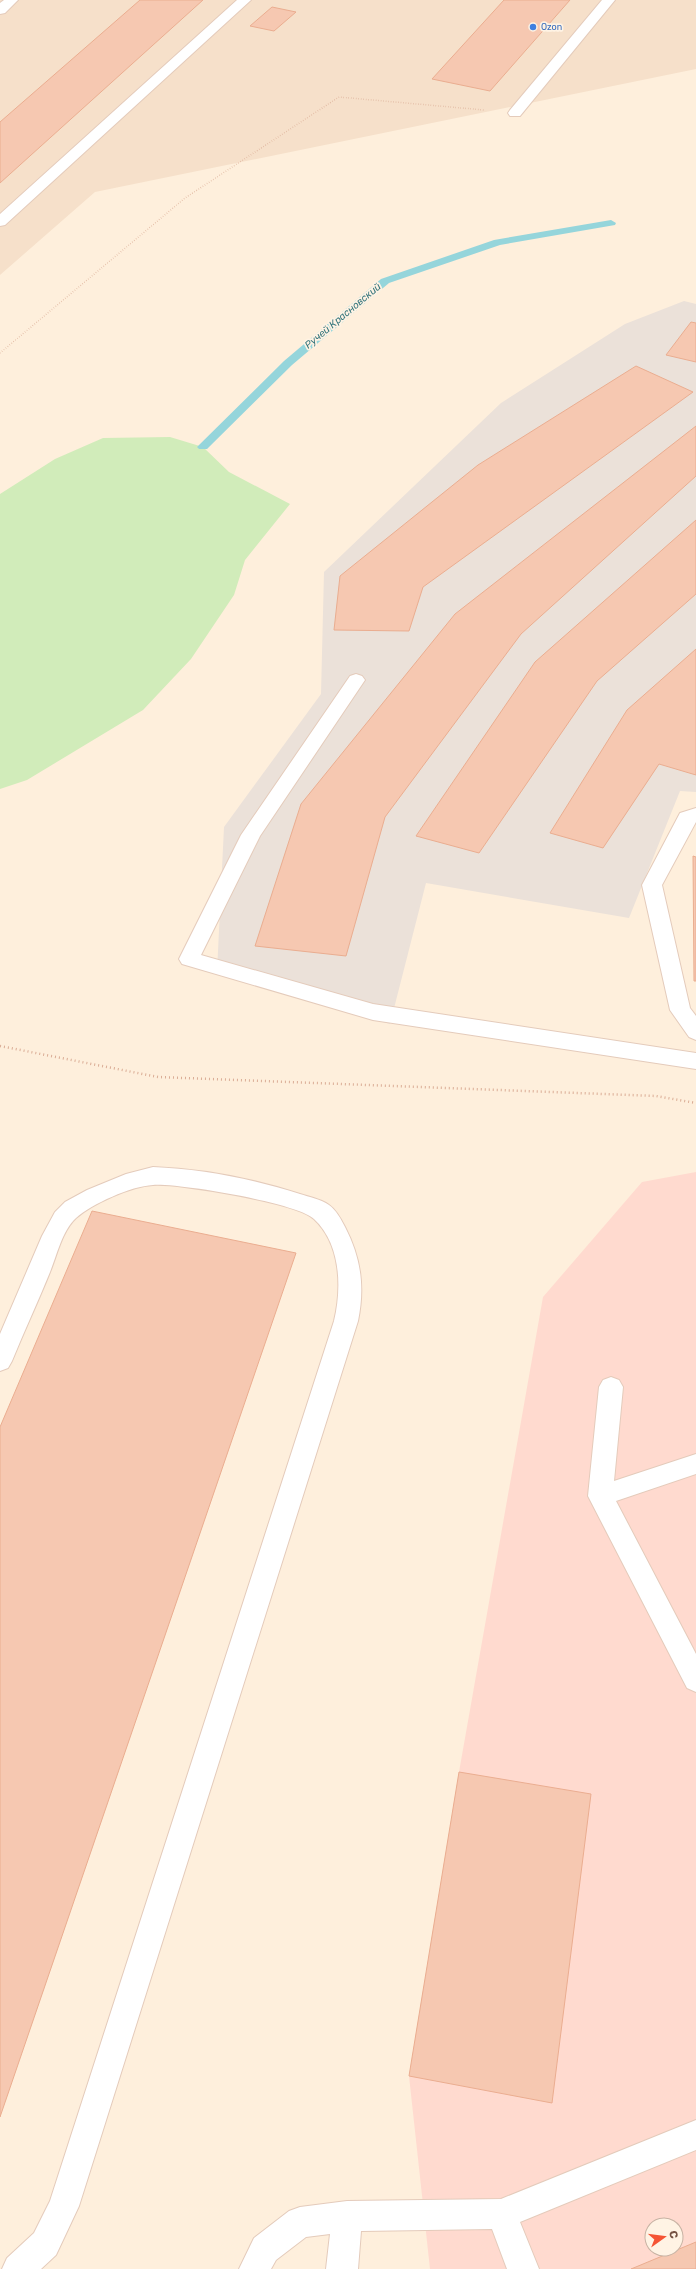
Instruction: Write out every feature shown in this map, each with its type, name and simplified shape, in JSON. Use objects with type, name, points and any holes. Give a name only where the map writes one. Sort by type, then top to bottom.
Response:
[{"type":"street","points":[[0,10],[12,0]]},
{"type":"street","points":[[0,222],[244,0]]},
{"type":"street","points":[[515,113],[609,0]]},
{"type":"street","points":[[356,680],[251,835],[189,959],[374,1012],[696,1061]]},
{"type":"street","points":[[696,814],[687,818],[652,885],[680,1010],[696,1032]]},
{"type":"street","points":[[0,1361],[54,1235],[68,1212],[88,1199],[120,1185],[152,1176],[179,1177],[297,1200],[321,1211],[338,1236],[348,1263],[351,1291],[346,1321],[64,2206],[46,2244],[18,2269]]},
{"type":"street","points":[[612,1387],[600,1496],[696,1680]]},
{"type":"street","points":[[600,1496],[696,1464]]},
{"type":"street","points":[[255,2269],[265,2249],[300,2222],[347,2216],[501,2214],[696,2135]]},
{"type":"street","points":[[501,2214],[523,2269]]},
{"type":"street","points":[[342,2269],[347,2216]]},
{"type":"path","points":[[0,353],[185,198],[339,97],[515,113]]},
{"type":"path","points":[[0,1046],[158,1077],[648,1096],[696,1103]]},
{"type":"shaded area","points":[[0,0],[696,0],[696,69],[95,192],[0,275]]},
{"type":"shaded area","points":[[684,301],[696,304],[696,792],[680,791],[629,918],[426,883],[390,1024],[217,972],[224,827],[321,694],[324,572],[501,403],[625,324]]},
{"type":"shaded area","points":[[696,1172],[696,2269],[430,2269],[409,2076],[459,1772],[543,1297],[642,1182]]},
{"type":"green space","points":[[170,437],[203,447],[229,472],[290,504],[245,560],[234,595],[191,659],[143,710],[27,780],[0,789],[0,494],[55,459],[103,438]]},
{"type":"building","points":[[140,0],[203,0],[0,183],[0,122]]},
{"type":"building","points":[[504,0],[570,0],[490,91],[432,79]]},
{"type":"building","points":[[272,7],[296,12],[274,31],[250,26]]},
{"type":"building","points":[[691,322],[696,323],[696,362],[666,355]]},
{"type":"building","points":[[636,366],[693,392],[423,587],[409,631],[334,630],[340,576],[478,465]]},
{"type":"building","points":[[696,426],[696,476],[521,634],[385,817],[346,956],[255,946],[301,804],[455,614]]},
{"type":"building","points":[[696,520],[696,594],[597,681],[479,853],[416,836],[535,662]]},
{"type":"building","points":[[696,649],[696,775],[659,764],[603,848],[550,833],[627,710]]},
{"type":"building","points":[[693,856],[696,857],[696,981],[694,981]]},
{"type":"building","points":[[92,1211],[296,1253],[0,2117],[0,1427]]},
{"type":"building","points":[[459,1772],[591,1794],[552,2103],[409,2076]]},
{"type":"building","points":[[696,2242],[696,2269],[631,2269],[660,2257],[684,2257],[684,2247]]},
{"type":"waterway","name":"Ручей Красновский","points":[[203,447],[288,363],[385,281],[498,242],[611,223]]},
{"type":"place","name":"Ozon","points":[[533,27]]}]
